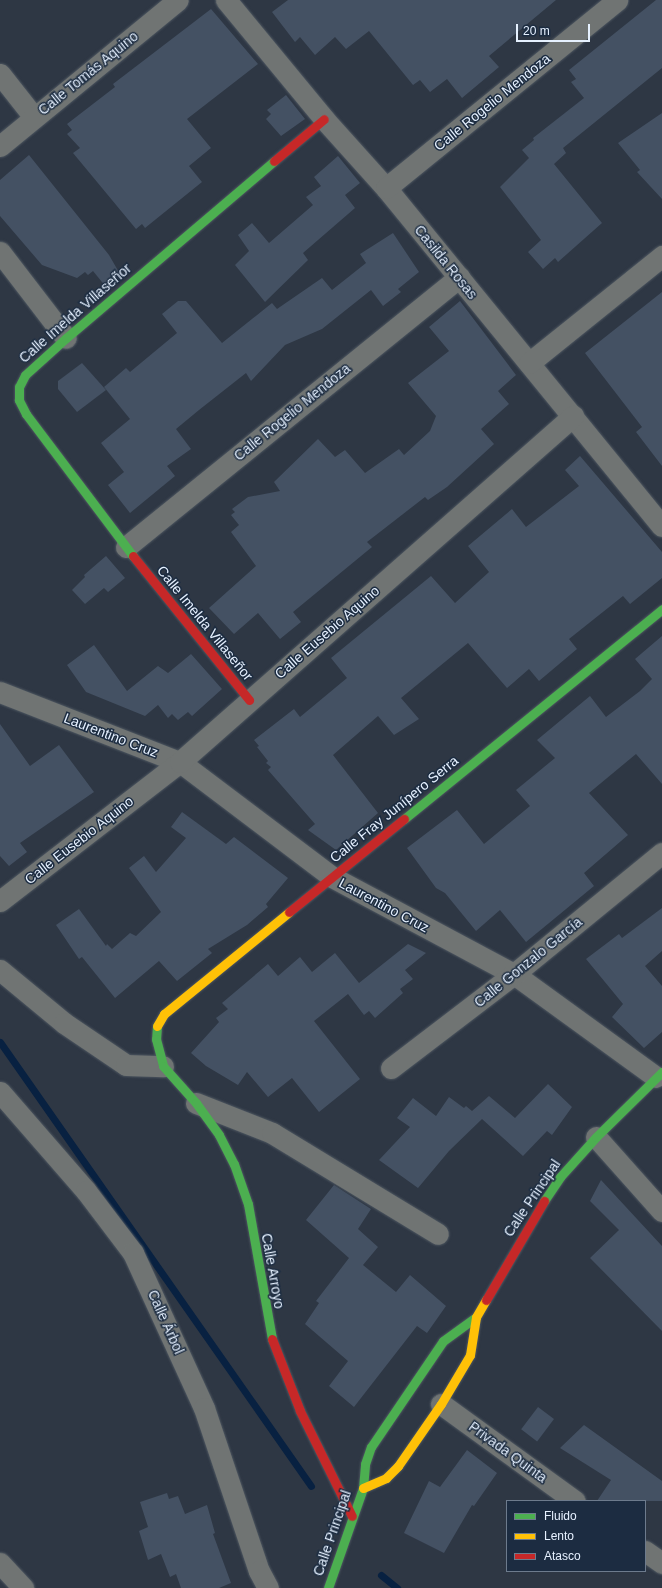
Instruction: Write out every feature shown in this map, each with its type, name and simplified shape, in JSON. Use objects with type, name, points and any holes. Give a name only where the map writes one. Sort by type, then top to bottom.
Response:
[{"type":"street","name":"Calle Tomás Aquino","points":[[0,146],[178,0]]},
{"type":"street","name":"Calle Rogelio Mendoza","points":[[386,188],[617,0]]},
{"type":"street","name":"Casilda Rosas","points":[[231,2],[324,119],[386,188],[662,526]]},
{"type":"street","points":[[0,74],[34,117]]},
{"type":"street","name":"Calle Imelda Villaseñor","points":[[249,700],[126,547],[26,414],[19,400],[19,388],[25,375],[66,338],[324,119]]},
{"type":"street","points":[[0,252],[66,338]]},
{"type":"street","points":[[529,363],[662,256]]},
{"type":"street","name":"Calle Rogelio Mendoza","points":[[126,547],[459,277]]},
{"type":"street","name":"Calle Eusebio Aquino","points":[[0,900],[180,762],[573,416]]},
{"type":"street","name":"Calle Fray Junípero Serra","points":[[156,1039],[157,1026],[164,1014],[662,609]]},
{"type":"street","name":"Laurentino Cruz","points":[[0,692],[180,762],[332,877],[514,974],[660,1075]]},
{"type":"street","name":"Calle Gonzalo García","points":[[391,1068],[514,974],[662,853]]},
{"type":"street","points":[[0,970],[64,1023],[126,1065],[163,1066]]},
{"type":"street","name":"Calle Arroyo","points":[[156,1039],[163,1066],[196,1103],[219,1135],[234,1164],[248,1204],[272,1339],[300,1411],[352,1516]]},
{"type":"street","name":"Calle Principal","points":[[363,1488],[386,1478],[398,1466],[441,1404],[470,1355],[474,1339],[476,1318],[526,1229],[552,1190],[596,1137],[660,1075]]},
{"type":"street","name":"Calle Árbol","points":[[0,1092],[91,1197],[133,1253],[204,1408],[259,1571],[268,1588]]},
{"type":"street","points":[[196,1103],[272,1133],[438,1234]]},
{"type":"street","points":[[596,1137],[662,1211]]},
{"type":"street","name":"Calle Principal","points":[[328,1588],[363,1488],[365,1464],[371,1447],[443,1341],[476,1318]]},
{"type":"street","name":"Privada Quinta","points":[[441,1404],[574,1500]]},
{"type":"street","points":[[646,1553],[662,1563]]},
{"type":"street","points":[[0,1562],[23,1588]]},
{"type":"building","points":[[288,0],[556,0],[489,56],[499,67],[462,98],[447,79],[430,92],[420,80],[413,85],[369,31],[346,49],[335,37],[315,55],[300,37],[295,42],[272,12]]},
{"type":"building","points":[[656,0],[662,0],[662,68],[563,148],[566,153],[554,164],[602,223],[558,262],[555,258],[543,269],[528,252],[541,240],[500,187],[529,158],[522,150],[534,140],[533,138],[584,98],[571,82],[576,79],[569,70]]},
{"type":"building","points":[[211,9],[258,64],[187,119],[211,148],[189,166],[202,182],[145,228],[142,224],[136,229],[73,153],[80,148],[67,134],[72,130],[67,124],[115,87],[113,84]]},
{"type":"building","points":[[286,95],[305,119],[281,136],[266,119],[271,114],[267,110]]},
{"type":"building","points":[[662,113],[662,199],[637,172],[640,170],[618,143]]},
{"type":"building","points":[[29,155],[109,255],[120,274],[106,287],[93,271],[88,275],[85,272],[77,278],[42,265],[0,216],[0,180]]},
{"type":"building","points":[[338,156],[360,183],[345,195],[355,208],[303,253],[308,260],[265,302],[235,265],[249,251],[238,235],[252,223],[269,243],[313,205],[306,197],[321,186],[314,177]]},
{"type":"building","points":[[393,233],[419,272],[398,289],[401,292],[383,306],[371,290],[322,329],[285,345],[251,381],[246,373],[199,410],[176,429],[191,449],[167,466],[175,476],[130,513],[108,485],[124,472],[101,443],[130,419],[104,387],[126,368],[130,372],[177,333],[162,314],[178,301],[186,301],[222,343],[272,303],[277,309],[322,278],[332,290],[366,263],[360,254]]},
{"type":"building","points":[[662,292],[662,466],[636,432],[642,427],[585,353]]},
{"type":"building","points":[[460,301],[516,375],[498,391],[509,404],[481,429],[494,444],[447,487],[428,500],[425,497],[367,542],[372,547],[293,612],[301,622],[280,639],[258,613],[234,634],[209,608],[256,566],[231,532],[239,525],[231,515],[235,512],[232,509],[248,497],[280,491],[274,482],[318,439],[335,457],[345,450],[365,473],[399,449],[404,455],[430,431],[436,416],[408,383],[449,351],[429,327]]},
{"type":"building","points":[[82,363],[106,390],[77,412],[58,389],[58,381]]},
{"type":"building","points":[[580,456],[662,552],[662,578],[630,604],[623,596],[569,639],[577,649],[539,681],[529,669],[507,688],[468,643],[401,698],[419,719],[394,735],[378,716],[333,755],[378,813],[336,850],[308,830],[315,824],[268,770],[271,767],[266,763],[268,761],[257,747],[259,746],[254,740],[294,709],[300,717],[347,678],[331,658],[431,576],[455,603],[489,572],[468,546],[512,509],[526,527],[579,486],[565,470]]},
{"type":"building","points":[[106,556],[125,578],[108,592],[104,588],[85,604],[72,590],[85,577],[84,575]]},
{"type":"building","points":[[662,636],[662,784],[636,754],[589,793],[628,835],[584,873],[594,886],[526,942],[500,910],[476,931],[445,893],[436,888],[407,848],[457,810],[484,844],[530,806],[516,790],[555,758],[537,740],[590,696],[606,717],[640,691],[652,679],[635,659]]},
{"type":"building","points":[[94,645],[127,691],[158,666],[168,673],[191,654],[222,689],[192,716],[188,712],[178,720],[172,714],[168,718],[158,705],[145,716],[86,692],[67,665]]},
{"type":"building","points":[[0,724],[30,766],[59,745],[94,792],[20,843],[27,852],[9,866],[0,856]]},
{"type":"building","points":[[182,812],[226,844],[234,837],[288,878],[266,904],[268,907],[247,925],[208,949],[212,953],[177,981],[159,961],[115,998],[82,957],[79,959],[56,925],[79,909],[106,946],[107,944],[112,949],[130,933],[136,936],[161,912],[129,868],[144,856],[156,872],[186,838],[171,827]]},
{"type":"building","points":[[662,908],[662,951],[645,966],[662,986],[662,1032],[644,1048],[612,1017],[623,1004],[586,959],[619,934],[622,938]]},
{"type":"building","points":[[408,944],[426,953],[405,970],[413,979],[400,989],[403,993],[375,1018],[369,1011],[364,1015],[348,994],[314,1021],[360,1079],[319,1112],[292,1078],[268,1097],[247,1072],[238,1085],[206,1066],[191,1053],[219,1022],[216,1018],[228,1009],[222,1003],[268,964],[278,976],[300,957],[312,972],[335,953],[359,983]]},
{"type":"building","points":[[548,1084],[572,1107],[552,1135],[547,1131],[523,1156],[482,1119],[449,1151],[418,1188],[379,1160],[410,1127],[397,1118],[413,1098],[436,1116],[449,1097],[464,1108],[466,1106],[472,1111],[489,1096],[515,1118]]},
{"type":"building","points":[[601,1180],[662,1246],[662,1331],[590,1258],[619,1230],[590,1201]]},
{"type":"building","points":[[334,1185],[371,1209],[358,1229],[378,1247],[363,1265],[396,1292],[410,1275],[446,1306],[427,1333],[417,1326],[354,1407],[329,1386],[348,1361],[305,1324],[319,1303],[316,1301],[349,1258],[306,1220]]},
{"type":"building","points":[[538,1407],[554,1419],[537,1441],[521,1429]]},
{"type":"building","points":[[584,1425],[662,1481],[662,1501],[598,1500],[611,1480],[560,1448]]},
{"type":"building","points":[[467,1450],[497,1473],[474,1506],[472,1505],[444,1553],[404,1533],[429,1481],[440,1487]]},
{"type":"building","points":[[167,1493],[169,1499],[178,1496],[185,1514],[207,1505],[215,1533],[213,1534],[231,1583],[219,1588],[181,1588],[176,1574],[170,1577],[161,1554],[148,1560],[139,1531],[148,1527],[140,1502]]},
{"type":"waterway","points":[[0,1042],[311,1486]]},
{"type":"waterway","points":[[381,1575],[397,1588]]},
{"type":"traffic: fast","points":[[133,556],[26,414],[19,400],[19,387],[25,375],[66,338],[274,161]]},
{"type":"traffic: fast","points":[[404,819],[662,609]]},
{"type":"traffic: fast","points":[[157,1026],[156,1039],[163,1066],[196,1103],[219,1135],[234,1164],[248,1204],[272,1339]]},
{"type":"traffic: fast","points":[[544,1201],[560,1177],[596,1137],[662,1072]]},
{"type":"traffic: fast","points":[[328,1588],[363,1488],[365,1464],[371,1447],[443,1341],[476,1317]]},
{"type":"traffic: slow","points":[[157,1026],[164,1014],[289,912]]},
{"type":"traffic: slow","points":[[363,1488],[386,1478],[398,1466],[441,1404],[470,1355],[476,1317],[486,1300]]},
{"type":"traffic: jam","points":[[274,161],[324,119]]},
{"type":"traffic: jam","points":[[133,556],[249,700]]},
{"type":"traffic: jam","points":[[289,912],[404,819]]},
{"type":"traffic: jam","points":[[486,1300],[544,1201]]},
{"type":"traffic: jam","points":[[272,1339],[300,1411],[352,1516]]}]
